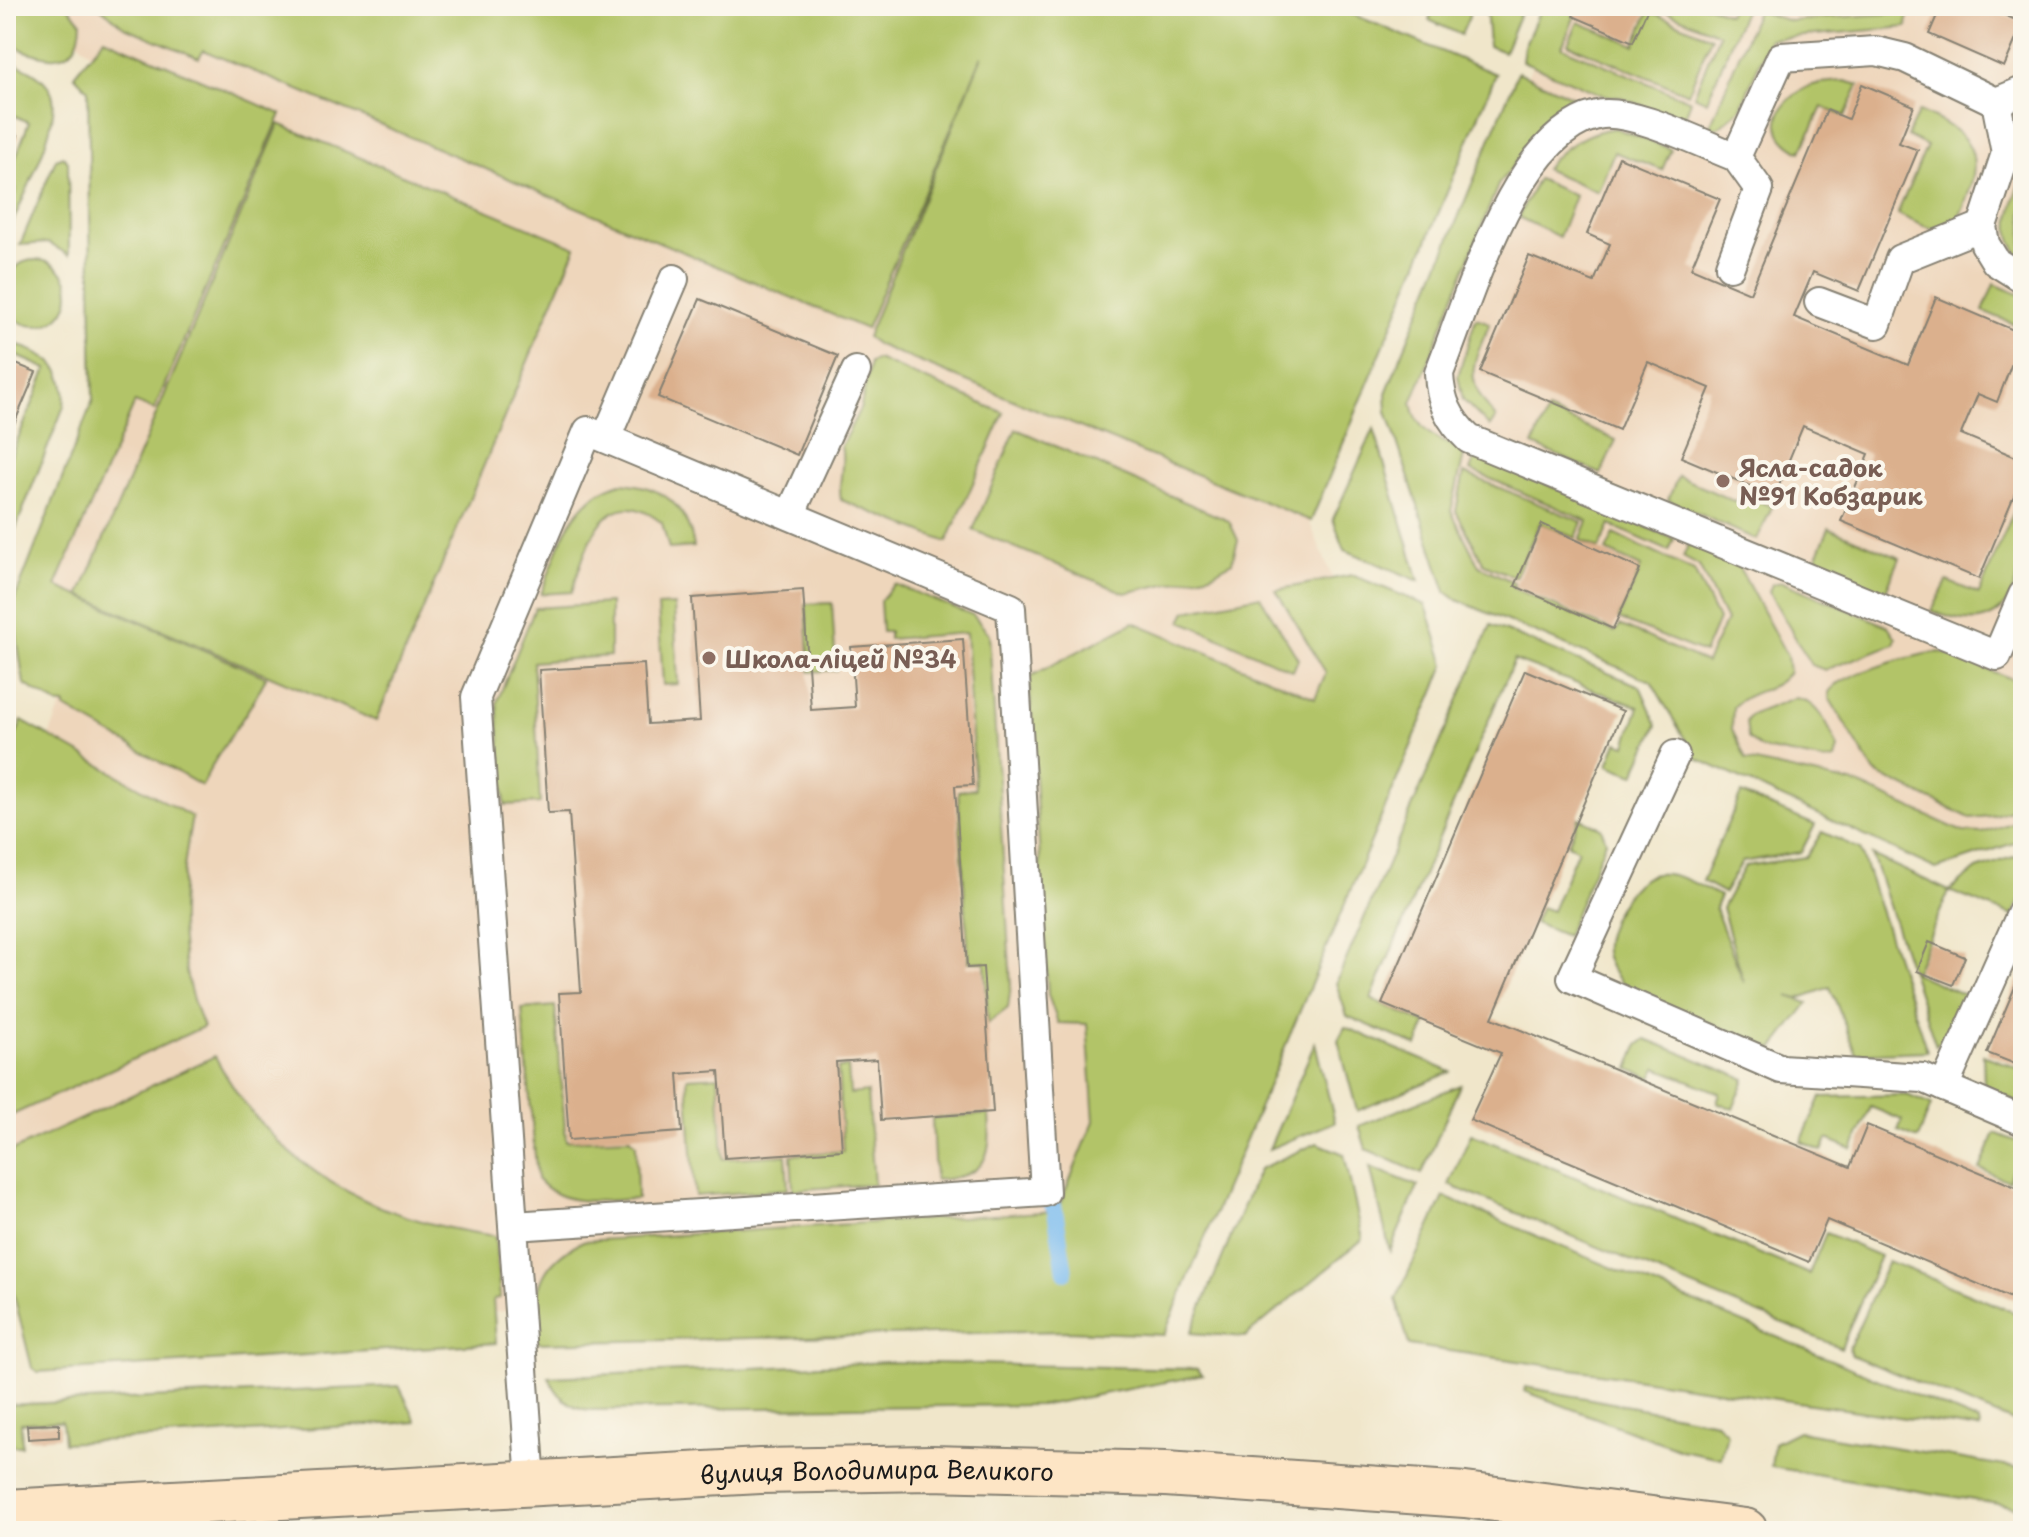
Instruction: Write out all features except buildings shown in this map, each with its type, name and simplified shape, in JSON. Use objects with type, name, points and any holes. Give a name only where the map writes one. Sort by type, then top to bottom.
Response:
[{"type":"main road","name":"вулиця Володимира Великого","points":[[6,1512],[531,1483],[916,1468],[1166,1474],[1465,1495],[1745,1531]]},
{"type":"lane","points":[[1736,157],[1781,57],[1876,51],[1905,58],[1996,102],[2023,91]]},
{"type":"lane","points":[[1996,102],[2006,153],[1982,226],[1985,244],[1996,262],[2023,279]]},
{"type":"lane","points":[[1730,266],[1759,189],[1736,157],[1627,117],[1598,114],[1576,125],[1532,163],[1512,193],[1439,373],[1440,392],[1452,420],[1469,439],[1997,656],[2023,595]]},
{"type":"lane","points":[[1819,302],[1877,324],[1900,259],[1982,226]]},
{"type":"lane","points":[[606,438],[674,279]]},
{"type":"lane","points":[[790,515],[856,371]]},
{"type":"lane","points":[[513,1226],[1045,1192],[1011,608],[588,431],[476,697],[513,1226],[531,1483]]},
{"type":"lane","points":[[1675,755],[1572,978],[1781,1069],[1923,1078],[2023,1121]]},
{"type":"lane","points":[[1944,1087],[2023,910]]},
{"type":"shaded area","name":"Школа-ліцей №34","points":[[7,6],[1222,6],[1369,68],[1264,411],[1384,704],[1130,1272],[61,1339],[6,1120],[6,841],[63,702],[44,613],[125,415],[104,66],[77,40]]},
{"type":"shaded area","name":"Ясла-садок №91 Кобзарик","points":[[1555,6],[2023,6],[2023,830],[1957,853],[1715,752],[1670,658],[1469,573],[1397,407]]},
{"type":"green space","points":[[6,6],[67,6],[81,21],[79,38],[73,49],[55,57],[31,53],[6,43]]},
{"type":"green space","points":[[99,6],[1333,6],[1496,74],[1311,521],[878,345],[867,337],[982,56],[866,329],[203,50],[199,58],[124,27]]},
{"type":"green space","points":[[1435,6],[1469,6],[1469,17],[1461,35],[1429,20]]},
{"type":"green space","points":[[1486,6],[1523,6],[1504,52],[1489,46]]},
{"type":"green space","points":[[1542,6],[1579,6],[1562,47],[1691,101],[1683,122],[1618,96],[1605,96],[1522,61],[1524,46]]},
{"type":"green space","points":[[1653,6],[1709,6],[1728,14],[1732,6],[1746,6],[1707,101],[1694,95],[1719,34]]},
{"type":"green space","points":[[1778,6],[1892,6],[1795,15]]},
{"type":"green space","points":[[1649,11],[1711,37],[1688,94],[1568,44],[1578,22],[1635,45]]},
{"type":"green space","points":[[1757,11],[1790,21],[1908,14],[1907,27],[1769,39],[1741,108],[1719,127],[1709,128]]},
{"type":"green space","points":[[104,38],[281,114],[154,410],[135,402],[56,586],[266,677],[202,786],[65,708],[65,704],[59,705],[24,684],[12,606],[93,400],[88,90],[74,75]]},
{"type":"green space","points":[[6,60],[32,71],[43,80],[51,91],[54,104],[46,142],[6,237],[6,212],[16,189],[6,183],[29,122],[6,112]]},
{"type":"green space","points":[[1518,72],[1582,101],[1565,108],[1538,134],[1498,185],[1412,403],[1424,429],[1465,451],[1451,511],[1479,566],[1514,582],[1513,588],[1615,632],[1620,625],[1706,663],[1726,621],[1699,566],[1683,557],[1689,543],[1735,560],[1787,656],[1789,671],[1778,683],[1733,707],[1732,729],[1746,760],[1860,785],[1963,832],[1982,833],[2023,819],[2023,840],[1936,869],[1696,758],[1651,681],[1457,600],[1446,592],[1387,411],[1386,393]]},
{"type":"green space","points":[[1845,81],[1859,85],[1845,116],[1822,107],[1801,152],[1790,145],[1783,138],[1778,122],[1785,105],[1807,87]]},
{"type":"green space","points":[[1919,111],[1960,134],[1972,154],[1972,182],[1963,209],[1956,221],[1944,229],[1926,227],[1897,214],[1927,146],[1907,136]]},
{"type":"green space","points":[[279,124],[576,247],[376,721],[80,595]]},
{"type":"green space","points":[[1615,128],[1671,149],[1662,170],[1614,152],[1598,192],[1545,169],[1576,141]]},
{"type":"green space","points":[[63,156],[68,161],[69,255],[48,243],[20,245],[56,159]]},
{"type":"green space","points":[[2023,175],[2022,257],[2015,248],[2009,228],[2012,207]]},
{"type":"green space","points":[[1538,179],[1575,196],[1559,237],[1518,217]]},
{"type":"green space","points":[[42,260],[60,269],[67,280],[67,306],[60,317],[49,324],[30,326],[17,321],[8,312],[3,287],[8,274],[17,265]]},
{"type":"green space","points":[[1994,284],[2023,296],[2023,328],[1983,311]]},
{"type":"green space","points":[[1476,318],[1490,323],[1478,351],[1474,372],[1478,393],[1496,418],[1490,427],[1463,400],[1458,376]]},
{"type":"green space","points":[[6,340],[50,361],[62,378],[64,406],[6,553],[6,467],[47,369],[6,351]]},
{"type":"green space","points":[[877,359],[1004,413],[947,542],[841,500],[841,446],[861,407],[870,362]]},
{"type":"green space","points":[[1548,411],[1616,440],[1601,474],[1533,445]]},
{"type":"green space","points":[[1016,429],[1229,521],[1238,540],[1232,562],[1211,574],[1125,593],[973,530]]},
{"type":"green space","points":[[1374,429],[1419,581],[1345,550],[1333,519]]},
{"type":"green space","points":[[1477,454],[1674,539],[1669,551],[1610,525],[1599,549],[1580,540],[1588,521],[1470,470]]},
{"type":"green space","points":[[1464,473],[1582,522],[1576,538],[1540,523],[1515,577],[1484,564],[1456,511]]},
{"type":"green space","points":[[1678,476],[1742,505],[1746,495],[1772,507],[1757,540],[1668,500]]},
{"type":"green space","points":[[621,483],[649,488],[671,500],[686,520],[694,547],[669,549],[662,523],[642,511],[625,508],[611,513],[600,524],[583,557],[572,592],[541,594],[568,527],[578,513],[603,490]]},
{"type":"green space","points":[[2023,489],[2020,566],[2014,589],[2003,607],[1987,618],[1963,620],[1932,611],[1947,581],[1979,594]]},
{"type":"green space","points":[[1829,528],[1900,558],[1885,593],[1814,563]]},
{"type":"green space","points":[[1614,534],[1694,571],[1718,620],[1704,653],[1618,619],[1641,567],[1606,551]]},
{"type":"green space","points":[[1352,575],[1426,605],[1445,665],[1164,1335],[1067,1331],[537,1343],[536,1310],[541,1282],[555,1260],[583,1241],[1057,1211],[1094,1121],[1087,1024],[1058,1023],[1048,995],[1029,677],[1134,622],[1315,698],[1326,673],[1276,590]]},
{"type":"green space","points":[[1782,582],[1888,626],[1896,638],[1894,644],[1825,670],[1811,665],[1769,592],[1772,584]]},
{"type":"green space","points":[[894,584],[973,615],[989,634],[1011,985],[1008,1008],[988,1023],[985,962],[969,962],[958,791],[975,789],[966,633],[889,639],[889,632],[882,632],[880,601]]},
{"type":"green space","points":[[1260,596],[1298,659],[1293,671],[1182,621],[1187,611]]},
{"type":"green space","points":[[610,603],[610,656],[533,662],[540,803],[505,805],[497,702],[535,608]]},
{"type":"green space","points":[[832,603],[836,670],[810,672],[806,604]]},
{"type":"green space","points":[[674,605],[678,684],[663,685],[658,606]]},
{"type":"green space","points":[[1491,625],[1640,686],[1657,725],[1634,775],[1608,765],[1617,742],[1626,745],[1639,707],[1514,660],[1371,999],[1426,1024],[1417,1046],[1347,1016],[1336,983]]},
{"type":"green space","points":[[1941,652],[2023,683],[2023,806],[1991,816],[1970,818],[1875,773],[1829,698],[1829,692],[1848,678],[1915,656]]},
{"type":"green space","points":[[1794,698],[1809,704],[1822,716],[1838,748],[1835,759],[1825,761],[1760,748],[1748,738],[1746,722],[1750,715]]},
{"type":"green space","points":[[22,721],[192,817],[181,898],[181,924],[187,975],[203,1027],[6,1118],[6,758]]},
{"type":"green space","points":[[1741,794],[1815,825],[1801,852],[1742,862],[1724,893],[1702,881]]},
{"type":"green space","points":[[1579,818],[1601,828],[1606,841],[1566,936],[1534,923],[1541,907],[1552,911],[1578,849],[1568,844]]},
{"type":"green space","points":[[1822,832],[1860,849],[1927,1051],[1856,1054],[1830,987],[1798,999],[1788,996],[1808,1003],[1773,1049],[1627,989],[1613,972],[1605,952],[1605,942],[1613,918],[1637,884],[1646,877],[1664,874],[1689,880],[1720,896],[1715,908],[1744,983],[1722,908],[1745,866],[1806,857]]},
{"type":"green space","points":[[2023,854],[2023,893],[2013,916],[1949,891],[1977,869]]},
{"type":"green space","points":[[1872,855],[1949,891],[1914,973],[1967,996],[1950,1031],[1936,1046]]},
{"type":"green space","points":[[555,1006],[566,1141],[630,1138],[636,1144],[637,1199],[571,1199],[547,1189],[537,1179],[522,1009]]},
{"type":"green space","points":[[1345,1027],[1451,1072],[1357,1111],[1338,1040]]},
{"type":"green space","points":[[1646,1039],[1745,1079],[1733,1109],[1717,1102],[1720,1093],[1657,1068],[1652,1078],[1629,1069],[1638,1045]]},
{"type":"green space","points":[[1315,1043],[1335,1122],[1269,1149]]},
{"type":"green space","points":[[1983,1055],[2023,1070],[2023,1105],[1984,1085]]},
{"type":"green space","points":[[215,1056],[239,1096],[266,1130],[297,1158],[331,1182],[368,1202],[408,1217],[495,1236],[500,1298],[493,1299],[496,1343],[38,1372],[32,1368],[6,1263],[6,1158],[12,1151]]},
{"type":"green space","points":[[848,1067],[850,1094],[867,1092],[874,1184],[793,1190],[791,1155],[843,1151],[838,1068]]},
{"type":"green space","points":[[718,1076],[723,1159],[786,1155],[788,1189],[695,1196],[687,1078]]},
{"type":"green space","points":[[1460,1085],[1422,1174],[1366,1149],[1359,1126]]},
{"type":"green space","points":[[1907,1095],[1931,1105],[1918,1139],[1898,1131],[1902,1120],[1871,1107],[1852,1149],[1827,1139],[1822,1151],[1801,1142],[1821,1097]]},
{"type":"green space","points":[[989,1114],[989,1143],[982,1163],[965,1175],[935,1180],[932,1118]]},
{"type":"green space","points":[[1995,1133],[2023,1144],[2023,1174],[2012,1170],[2008,1181],[1980,1169]]},
{"type":"green space","points":[[1471,1134],[1809,1274],[1826,1233],[1880,1256],[1841,1348],[1449,1185]]},
{"type":"green space","points":[[1317,1143],[1344,1154],[1363,1239],[1245,1337],[1191,1333],[1259,1169]]},
{"type":"green space","points":[[1370,1167],[1418,1186],[1390,1251]]},
{"type":"green space","points":[[1444,1197],[1979,1422],[1980,1429],[1409,1345],[1396,1299]]},
{"type":"green space","points":[[1888,1261],[2023,1316],[2023,1426],[1851,1355],[1849,1348]]},
{"type":"green space","points":[[889,1362],[1197,1369],[1203,1375],[1044,1405],[590,1410],[576,1407],[565,1400],[549,1377]]},
{"type":"green space","points":[[399,1386],[417,1422],[64,1443],[62,1421],[21,1423],[22,1446],[6,1446],[6,1405]]},
{"type":"green space","points":[[1525,1387],[1716,1422],[1727,1433],[1721,1458],[1681,1450],[1524,1391]]},
{"type":"green space","points":[[1798,1431],[2023,1469],[2023,1508],[1771,1467],[1774,1443]]},
{"type":"waterway","points":[[1045,1192],[1055,1210],[1065,1272]]},
{"type":"place","name":"Ясла-садок №91 Кобзарик","points":[[1723,481]]},
{"type":"place","name":"Школа-ліцей №34","points":[[709,658]]}]
